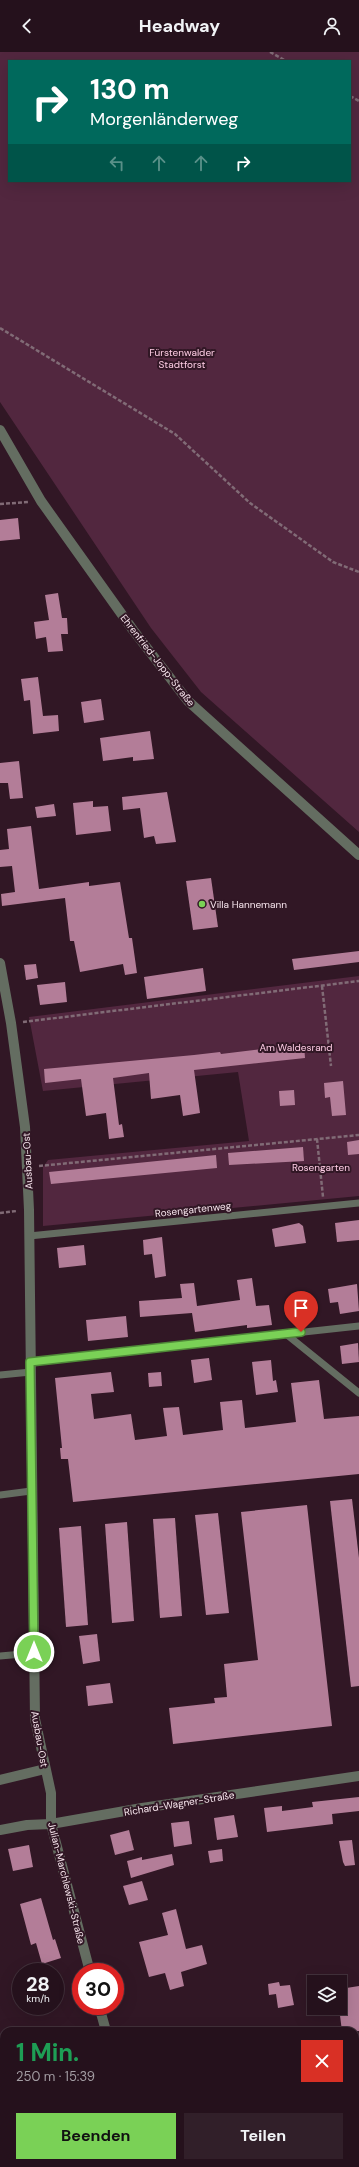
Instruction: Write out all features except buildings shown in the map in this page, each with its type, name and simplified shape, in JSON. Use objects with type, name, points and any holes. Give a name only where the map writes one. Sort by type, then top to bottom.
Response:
[{"type":"street","name":"Ehrenfried-Jopp-Straße","points":[[0,430],[41,501],[133,630],[188,701],[359,855]]},
{"type":"street","name":"Ausbau-Ost","points":[[0,963],[11,1023],[25,1127],[29,1210],[31,1491],[35,1719],[51,1793]]},
{"type":"street","points":[[0,1780],[45,1769]]},
{"type":"street","name":"Richard-Wagner-Straße","points":[[0,1830],[26,1825],[51,1824],[142,1808],[359,1776]]},
{"type":"street","name":"Julian-Marchlewski-Straße","points":[[51,1793],[51,1824],[88,1963]]},
{"type":"street","points":[[102,2015],[105,2027]]},
{"type":"lane","name":"Rosengartenweg","points":[[29,1236],[359,1203]]},
{"type":"lane","points":[[0,1375],[31,1367],[359,1326]]},
{"type":"lane","points":[[286,1334],[359,1393]]},
{"type":"lane","points":[[0,1495],[31,1491]]},
{"type":"lane","points":[[0,1656],[34,1652]]},
{"type":"path","points":[[270,52],[284,60]]},
{"type":"path","points":[[0,328],[175,434],[250,503],[333,562],[359,572]]},
{"type":"path","points":[[0,504],[41,501]]},
{"type":"path","points":[[11,1023],[359,982]]},
{"type":"path","points":[[322,986],[331,1066]]},
{"type":"path","points":[[27,1167],[359,1136]]},
{"type":"path","points":[[317,1139],[324,1206]]},
{"type":"path","points":[[0,1213],[29,1210]]},
{"type":"green space","name":"Fürstenwalder Stadtforst","points":[[0,52],[359,52],[359,832],[201,692],[151,628],[0,402]]},
{"type":"green space","name":"Am Waldesrand","points":[[359,976],[359,1196],[43,1226],[43,1167],[48,1160],[249,1141],[238,1072],[43,1091],[29,1017]]},
{"type":"place","name":"Villa Hannemann","points":[[202,904]]},
{"type":"route","points":[[34,1652],[30,1362],[301,1332]]},
{"type":"park label","name":"Rosengarten","points":[[321,1167]]}]
